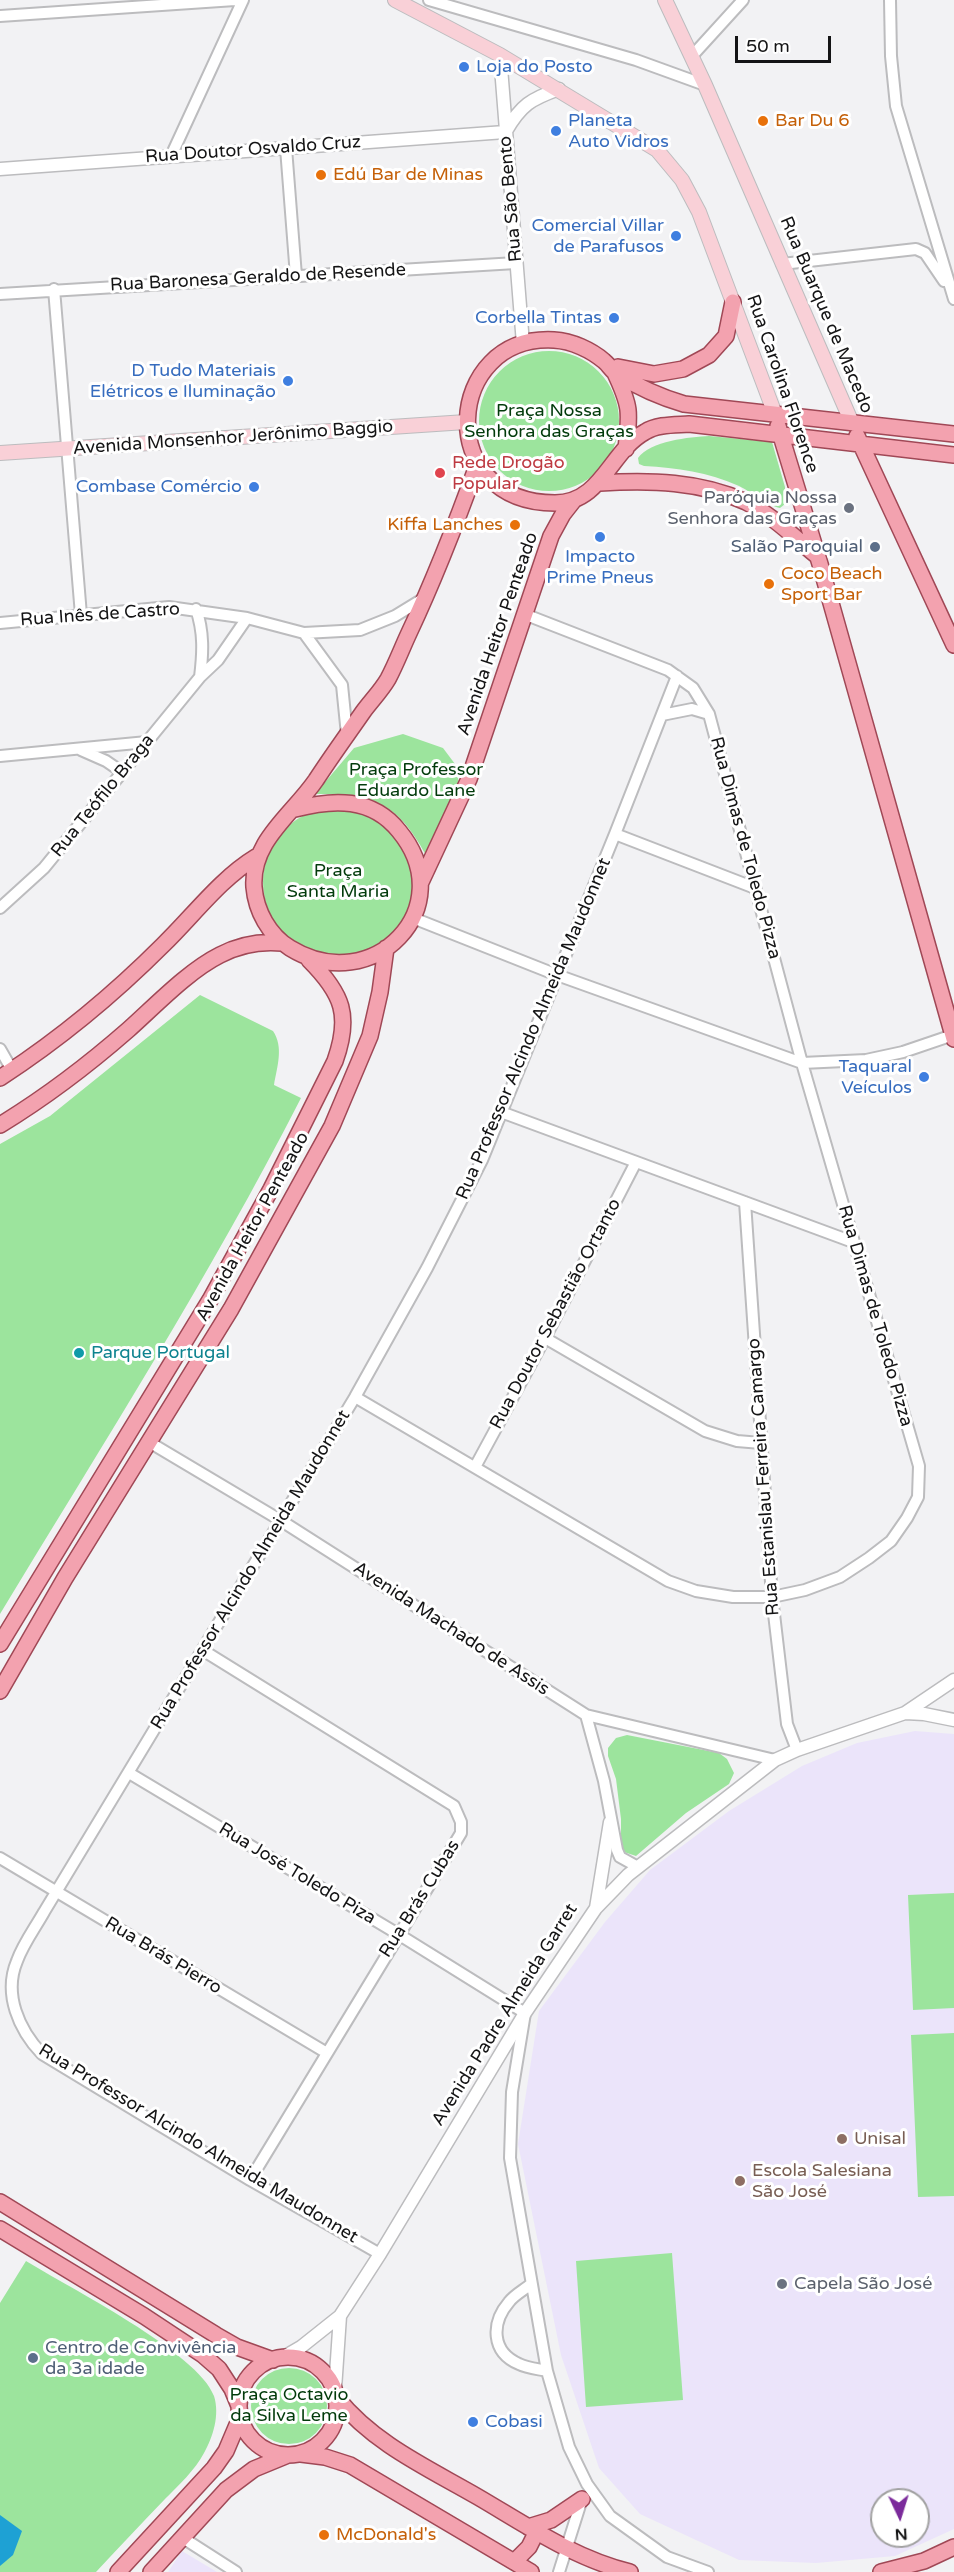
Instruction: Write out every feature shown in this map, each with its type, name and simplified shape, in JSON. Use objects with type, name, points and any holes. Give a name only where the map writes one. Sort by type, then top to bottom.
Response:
[{"type":"main road","name":"Rua Carolina Florence","points":[[395,0],[500,55],[657,150],[682,180],[699,212],[775,414],[953,1037]]},
{"type":"main road","name":"Rua Buarque de Macedo","points":[[665,0],[705,85],[860,443],[954,645]]},
{"type":"main road","points":[[611,368],[654,374],[683,369],[709,355],[726,336],[733,302]]},
{"type":"main road","points":[[954,435],[684,404],[662,397],[576,345],[554,340],[523,344],[506,351],[491,363],[472,390],[466,422],[470,445],[478,463],[494,482],[508,493],[525,500],[556,503],[574,501],[600,483],[626,449],[645,432],[664,426],[690,424],[954,455]]},
{"type":"main road","points":[[611,368],[628,401],[630,419],[626,449]]},
{"type":"main road","name":"Avenida Monsenhor Jerônimo Baggio","points":[[0,453],[466,422]]},
{"type":"main road","points":[[295,809],[337,801],[357,804],[377,811],[393,823],[406,839],[416,858],[421,882],[413,918],[405,933],[386,948],[361,961],[343,964],[308,959],[282,943],[269,929],[254,895],[253,876],[256,858],[267,839],[295,809],[387,679],[426,597],[478,463]]},
{"type":"main road","points":[[600,483],[679,483],[713,490],[747,503],[772,519],[817,556]]},
{"type":"main road","name":"Avenida Heitor Penteado","points":[[421,882],[469,778],[551,536],[563,514],[574,501]]},
{"type":"main road","points":[[6,1074],[126,980],[226,881],[256,858]]},
{"type":"main road","points":[[0,1125],[82,1068],[183,982],[219,955],[240,946],[282,943]]},
{"type":"main road","name":"Avenida Heitor Penteado","points":[[0,1692],[65,1578],[231,1309],[332,1126],[370,1036],[376,1014],[386,948]]},
{"type":"main road","name":"Avenida Heitor Penteado","points":[[0,1644],[210,1300],[271,1189],[334,1062],[342,1041],[344,1022],[342,1006],[335,990],[308,959]]},
{"type":"main road","points":[[0,2202],[237,2347],[278,2359],[306,2360],[318,2367],[328,2377],[336,2393],[362,2425],[393,2449],[567,2548],[608,2567],[630,2572]]},
{"type":"main road","points":[[0,2229],[144,2316],[203,2355],[219,2369],[232,2389],[250,2436],[260,2446],[274,2453],[325,2457],[350,2465],[531,2572]]},
{"type":"main road","points":[[118,2572],[214,2468],[226,2451],[240,2414],[241,2393],[247,2380],[257,2369],[278,2359]]},
{"type":"main road","points":[[151,2572],[219,2497],[239,2479],[254,2469],[314,2448],[327,2437],[335,2422],[336,2393]]},
{"type":"main road","points":[[533,2529],[582,2499]]},
{"type":"main road","points":[[514,2562],[529,2547],[533,2529]]},
{"type":"main road","points":[[881,2572],[924,2561],[954,2547]]},
{"type":"street","points":[[0,16],[235,0]]},
{"type":"street","points":[[171,156],[243,0]]},
{"type":"street","points":[[429,0],[636,60],[705,85]]},
{"type":"street","points":[[692,56],[743,0]]},
{"type":"street","points":[[890,0],[891,56],[896,106],[952,294]]},
{"type":"street","name":"Rua São Bento","points":[[500,55],[523,344]]},
{"type":"street","points":[[505,132],[516,113],[532,99],[559,89]]},
{"type":"street","name":"Rua Doutor Osvaldo Cruz","points":[[0,169],[505,132]]},
{"type":"street","points":[[286,148],[296,276]]},
{"type":"street","points":[[782,264],[916,249],[925,253],[952,294]]},
{"type":"street","name":"Rua Baronesa Geraldo de Resende","points":[[0,294],[516,263]]},
{"type":"street","points":[[54,289],[81,615]]},
{"type":"street","name":"Rua Inês de Castro","points":[[0,623],[169,607],[247,618],[304,633],[360,630],[395,616],[426,597]]},
{"type":"street","points":[[196,609],[201,623],[203,646],[200,677]]},
{"type":"street","name":"Rua Dimas de Toledo Pizza","points":[[356,1397],[668,1581],[696,1592],[733,1597],[772,1597],[805,1590],[840,1577],[891,1541],[918,1497],[919,1466],[802,1063],[709,714],[693,688],[658,665],[524,614]]},
{"type":"street","name":"Rua Teófilo Braga","points":[[0,908],[44,868],[200,677],[218,660],[247,618]]},
{"type":"street","points":[[304,633],[342,685],[347,735]]},
{"type":"street","name":"Rua Professor Alcindo Almeida Maudonnet","points":[[380,2254],[250,2180],[42,2054],[32,2043],[15,2010],[12,1976],[17,1960],[56,1892],[356,1397],[432,1258],[482,1160],[677,676]]},
{"type":"street","points":[[662,715],[692,709],[709,714]]},
{"type":"street","points":[[0,756],[147,742]]},
{"type":"street","points":[[78,748],[106,761],[122,772]]},
{"type":"street","points":[[615,834],[755,888]]},
{"type":"street","points":[[413,918],[557,975],[802,1063],[866,1060],[953,1037]]},
{"type":"street","points":[[0,1049],[6,1074]]},
{"type":"street","points":[[501,1112],[853,1242]]},
{"type":"street","name":"Rua Doutor Sebastião Ortanto","points":[[475,1467],[636,1162]]},
{"type":"street","name":"Rua Estanislau Ferreira Camargo","points":[[745,1202],[772,1597],[787,1724],[797,1749]]},
{"type":"street","points":[[545,1338],[705,1431],[737,1441],[761,1443]]},
{"type":"street","name":"Avenida Machado de Assis","points":[[149,1442],[280,1520],[586,1715],[775,1760]]},
{"type":"street","name":"Rua Brás Cubas","points":[[204,1651],[454,1806],[461,1822],[461,1833],[250,2180]]},
{"type":"street","points":[[905,1713],[954,1680]]},
{"type":"street","name":"Avenida Padre Almeida Garret","points":[[336,2393],[340,2316],[380,2254],[525,2013],[596,1908],[638,1868],[775,1760],[797,1749],[905,1713],[954,1720]]},
{"type":"street","points":[[586,1715],[607,1794],[610,1822],[620,1857],[638,1868]]},
{"type":"street","name":"Rua José Toledo Piza","points":[[129,1773],[525,2013]]},
{"type":"street","points":[[596,1908],[610,1822]]},
{"type":"street","name":"Rua Brás Pierro","points":[[0,1858],[327,2053]]},
{"type":"street","points":[[525,2013],[512,2092],[509,2151],[547,2372],[569,2447],[587,2484],[610,2516],[667,2557],[708,2572]]},
{"type":"street","points":[[531,2284],[510,2300],[497,2320],[495,2337],[503,2354],[519,2364],[547,2372]]},
{"type":"street","points":[[278,2359],[301,2347],[340,2316]]},
{"type":"street","points":[[559,2572],[587,2484]]},
{"type":"street","points":[[183,2538],[236,2572]]},
{"type":"shaded area","name":"Escola Salesiana São José","points":[[915,1731],[954,1734],[954,2529],[930,2540],[930,2488],[870,2488],[870,2548],[912,2548],[895,2556],[816,2563],[739,2560],[640,2514],[599,2468],[561,2355],[518,2144],[539,2011],[605,1922],[650,1870],[729,1811],[802,1766],[857,1743]]},
{"type":"shaded area","points":[[182,2551],[217,2572],[168,2572]]},
{"type":"green space","name":"Praça Nossa Senhora das Graças","points":[[549,351],[576,356],[599,371],[614,394],[619,421],[614,448],[599,471],[576,486],[549,491],[522,486],[499,471],[484,448],[479,421],[484,394],[499,371],[522,356]]},
{"type":"green space","points":[[709,436],[772,442],[785,487],[785,504],[780,508],[776,507],[739,486],[716,477],[639,464],[638,458],[644,452],[661,444]]},
{"type":"green space","name":"Praça Professor Eduardo Lane","points":[[403,734],[443,748],[455,764],[459,783],[426,855],[405,823],[381,805],[353,796],[315,794],[354,748]]},
{"type":"green space","name":"Praça Santa Maria","points":[[338,807],[367,813],[391,829],[407,853],[413,882],[407,911],[391,935],[367,951],[338,957],[309,951],[285,935],[269,911],[263,882],[269,853],[285,829],[309,813]]},
{"type":"green space","name":"Parque Portugal","points":[[200,995],[273,1031],[279,1050],[274,1085],[301,1098],[193,1295],[0,1614],[0,1144],[50,1116]]},
{"type":"green space","points":[[627,1735],[719,1753],[727,1759],[734,1773],[729,1784],[686,1813],[636,1856],[624,1852],[621,1847],[621,1819],[616,1779],[608,1756],[608,1748],[616,1738]]},
{"type":"green space","points":[[954,1893],[954,2008],[913,2010],[908,1895]]},
{"type":"green space","points":[[954,2033],[954,2196],[918,2197],[911,2035]]},
{"type":"green space","points":[[672,2253],[683,2400],[586,2407],[576,2261]]},
{"type":"green space","points":[[26,2261],[159,2341],[184,2360],[203,2379],[216,2403],[213,2433],[196,2465],[96,2572],[0,2572],[0,2303]]},
{"type":"green space","name":"Praça Octavio da Silva Leme","points":[[289,2368],[304,2371],[316,2379],[324,2391],[327,2406],[324,2421],[316,2433],[304,2441],[289,2444],[274,2441],[262,2433],[254,2421],[251,2406],[254,2391],[262,2379],[274,2371]]},
{"type":"water","points":[[0,2515],[22,2531],[13,2555],[0,2566]]},
{"type":"place","name":"Loja do Posto","points":[[464,67]]},
{"type":"place","name":"Bar Du 6","points":[[763,121]]},
{"type":"place","name":"Planeta Auto Vidros","points":[[556,131]]},
{"type":"place","name":"Edú Bar de Minas","points":[[321,175]]},
{"type":"place","name":"Comercial Villar de Parafusos","points":[[676,236]]},
{"type":"place","name":"Corbella Tintas","points":[[614,318]]},
{"type":"place","name":"D Tudo Materiais Elétricos e Iluminação","points":[[288,381]]},
{"type":"place","name":"Rede Drogão Popular","points":[[440,473]]},
{"type":"place","name":"Combase Comércio","points":[[254,487]]},
{"type":"place","name":"Paróquia Nossa Senhora das Graças","points":[[849,508]]},
{"type":"place","name":"Kiffa Lanches","points":[[515,525]]},
{"type":"place","name":"Impacto Prime Pneus","points":[[600,537]]},
{"type":"place","name":"Salão Paroquial","points":[[875,547]]},
{"type":"place","name":"Coco Beach Sport Bar","points":[[769,584]]},
{"type":"place","name":"Taquaral Veículos","points":[[924,1077]]},
{"type":"place","name":"Parque Portugal","points":[[79,1353]]},
{"type":"place","name":"Unisal","points":[[842,2139]]},
{"type":"place","name":"Escola Salesiana São José","points":[[740,2181]]},
{"type":"place","name":"Capela São José","points":[[782,2284]]},
{"type":"place","name":"Centro de Convivência da 3a idade","points":[[33,2358]]},
{"type":"place","name":"Cobasi","points":[[473,2422]]},
{"type":"place","name":"McDonald's","points":[[324,2535]]}]
